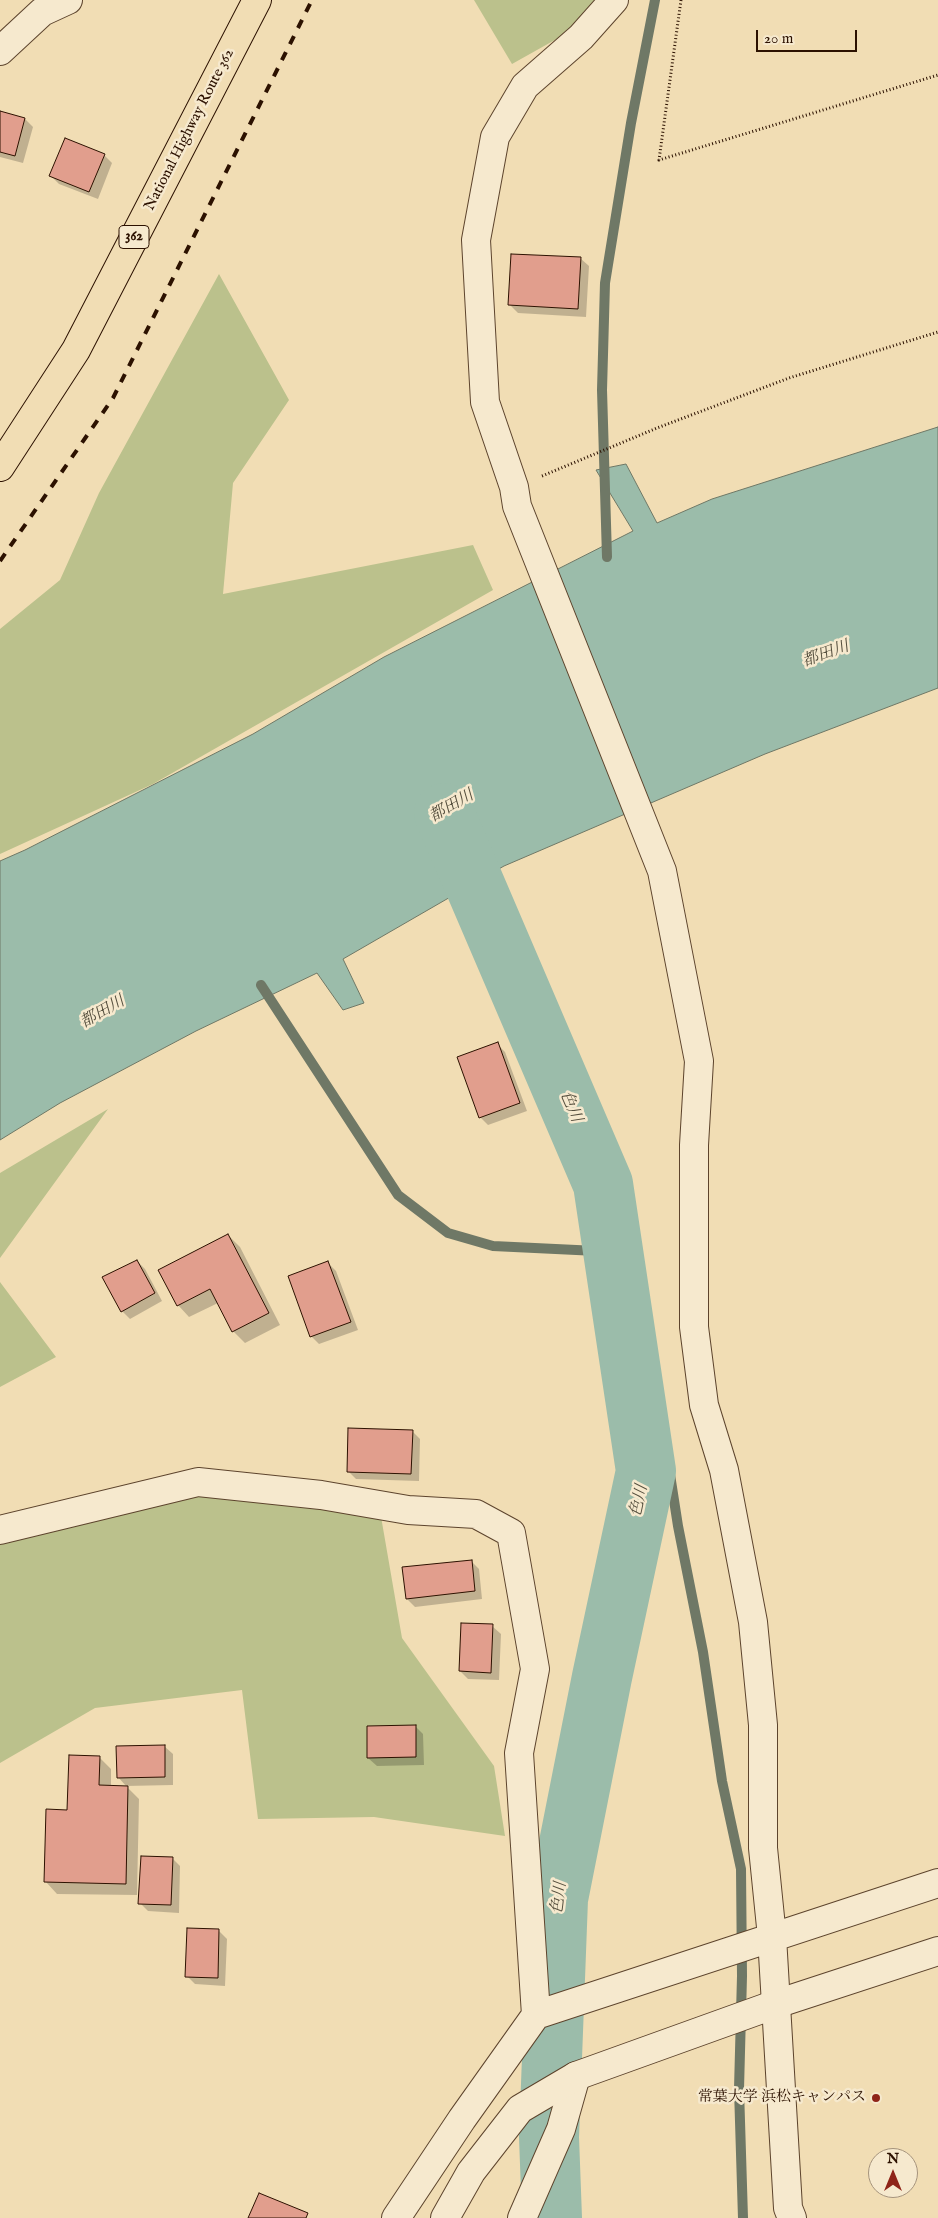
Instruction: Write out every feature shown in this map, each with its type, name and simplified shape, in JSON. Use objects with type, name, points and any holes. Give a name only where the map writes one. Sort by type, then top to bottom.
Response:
[{"type":"highway","name":"National Highway Route 362","points":[[0,467],[76,350],[257,0]]},
{"type":"street","points":[[0,50],[35,6],[68,0]]},
{"type":"street","points":[[614,0],[580,37],[525,86],[495,137],[476,240],[485,402],[516,497],[662,871],[699,1061],[694,1144],[694,1327],[704,1405],[724,1470],[753,1622],[764,1726],[764,1848],[772,1937],[788,2208],[792,2218]]},
{"type":"street","points":[[0,1530],[198,1482],[321,1495],[408,1510],[476,1514],[510,1533],[535,1669],[519,1753],[536,2015]]},
{"type":"street","points":[[396,2218],[467,2111],[536,2015],[938,1883]]},
{"type":"street","points":[[445,2218],[471,2172],[520,2109],[576,2076],[877,1969],[938,1951]]},
{"type":"street","points":[[522,2218],[561,2129],[576,2076]]},
{"type":"path","points":[[681,0],[659,160],[938,75]]},
{"type":"path","points":[[516,497],[592,456],[789,378],[938,332]]},
{"type":"green space","points":[[474,0],[606,0],[603,13],[512,64]]},
{"type":"green space","points":[[219,274],[289,400],[233,483],[223,594],[473,545],[493,590],[153,784],[0,854],[0,629],[60,580],[99,493]]},
{"type":"green space","points":[[108,1109],[0,1258],[0,1173]]},
{"type":"green space","points":[[0,1282],[56,1357],[0,1387]]},
{"type":"green space","points":[[213,1484],[379,1505],[402,1638],[494,1766],[505,1836],[374,1817],[258,1819],[242,1690],[95,1708],[0,1763],[0,1532]]},
{"type":"water","name":"都田川","points":[[938,427],[938,688],[765,754],[504,866],[343,959],[364,1003],[343,1010],[317,973],[196,1031],[60,1103],[0,1140],[0,861],[253,734],[384,657],[633,531],[596,470],[626,464],[657,523],[712,499]]},
{"type":"building","points":[[0,111],[25,118],[15,156],[0,152]]},
{"type":"building","points":[[65,138],[105,154],[89,192],[49,176]]},
{"type":"building","points":[[511,254],[581,257],[578,309],[508,305]]},
{"type":"building","points":[[498,1042],[520,1103],[479,1118],[457,1057]]},
{"type":"building","points":[[228,1234],[269,1313],[232,1332],[210,1289],[177,1306],[158,1270]]},
{"type":"building","points":[[137,1260],[155,1293],[121,1312],[102,1277]]},
{"type":"building","points":[[328,1261],[351,1322],[310,1337],[288,1276]]},
{"type":"building","points":[[348,1428],[413,1430],[411,1474],[347,1472]]},
{"type":"building","points":[[472,1560],[475,1591],[406,1599],[402,1567]]},
{"type":"building","points":[[461,1623],[493,1624],[491,1673],[459,1671]]},
{"type":"building","points":[[416,1725],[416,1757],[367,1758],[367,1726]]},
{"type":"building","points":[[165,1745],[165,1777],[117,1778],[116,1746]]},
{"type":"building","points":[[69,1755],[100,1756],[99,1785],[128,1786],[126,1884],[44,1882],[46,1809],[67,1810]]},
{"type":"building","points":[[141,1856],[173,1857],[171,1905],[138,1904]]},
{"type":"building","points":[[187,1928],[219,1929],[218,1978],[185,1977]]},
{"type":"building","points":[[259,2193],[308,2213],[306,2218],[248,2218]]},
{"type":"waterway","points":[[607,557],[602,390],[605,283],[631,123],[655,0]]},
{"type":"waterway","name":"色川","points":[[444,813],[603,1184],[646,1471],[602,1677],[558,1899],[549,2137],[552,2218]]},
{"type":"waterway","points":[[261,985],[398,1195],[448,1233],[493,1246],[618,1252],[640,1281],[678,1526],[703,1652],[722,1781],[741,1869],[742,1976],[739,2089],[743,2218]]},
{"type":"railway","points":[[0,561],[113,398],[312,0]]},
{"type":"place","name":"常葉大学 浜松キャンパス","points":[[876,2098]]}]
